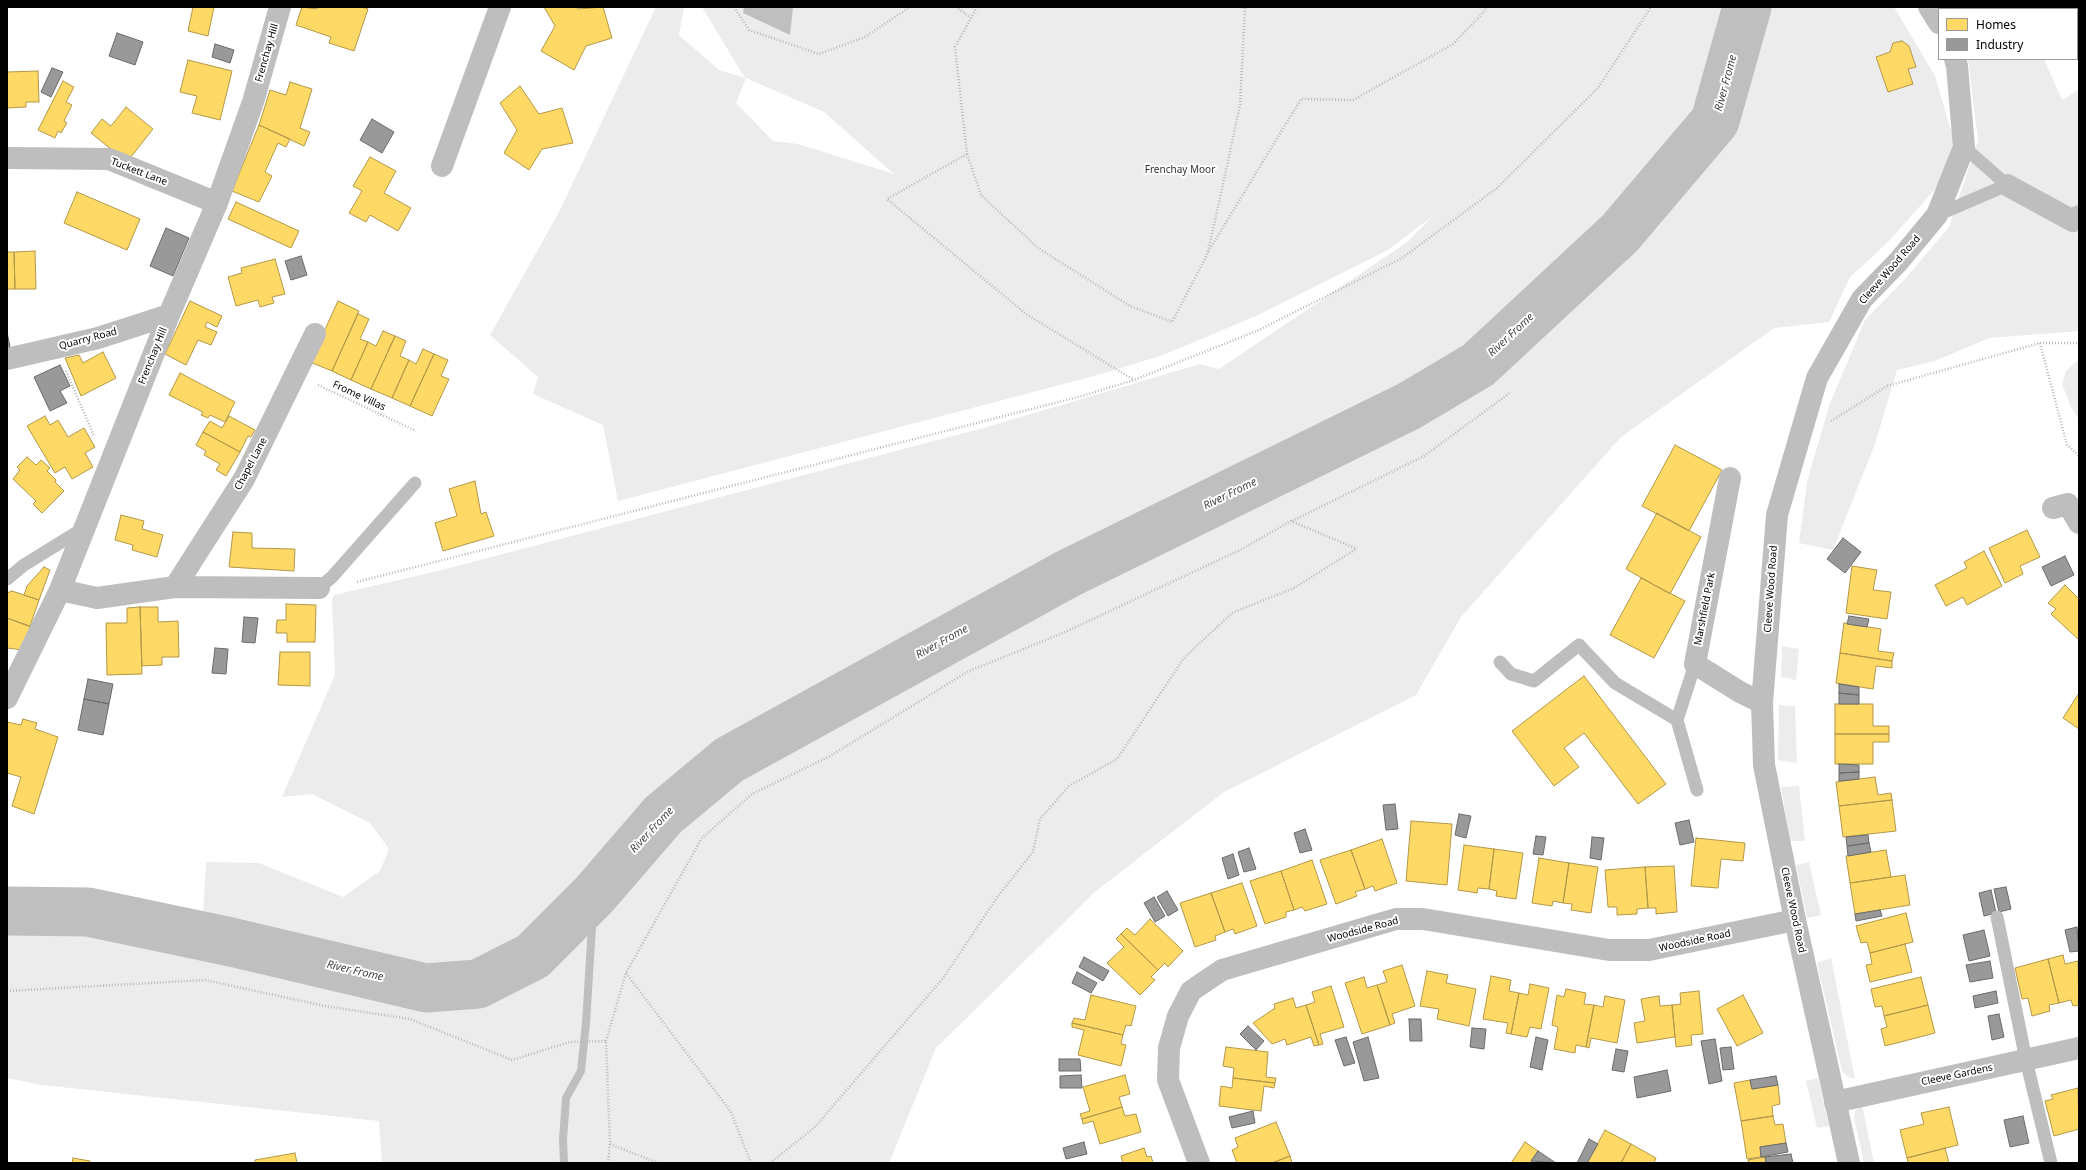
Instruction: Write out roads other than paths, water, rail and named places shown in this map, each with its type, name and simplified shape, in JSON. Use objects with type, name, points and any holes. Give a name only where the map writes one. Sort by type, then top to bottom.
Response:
[{"type":"street","name":"Frenchay Hill","points":[[7,698],[60,590],[168,315],[217,203],[254,102],[280,7]]},
{"type":"street","points":[[442,166],[500,7]]},
{"type":"street","points":[[1929,7],[1938,21]]},
{"type":"street","name":"Cleeve Wood Road","points":[[1849,1163],[1795,920],[1764,765],[1762,703],[1777,515],[1817,378],[1862,299],[1898,262],[1938,215],[1964,147],[1955,60]]},
{"type":"street","name":"Tuckett Lane","points":[[10,158],[109,159],[217,203]]},
{"type":"street","points":[[2007,185],[2073,221],[2079,216]]},
{"type":"street","name":"Quarry Road","points":[[7,359],[98,338],[168,315]]},
{"type":"street","name":"Chapel Lane","points":[[176,587],[244,479],[315,334]]},
{"type":"street","name":"Marshfield Park","points":[[1695,664],[1730,478]]},
{"type":"street","points":[[2067,502],[2079,523]]},
{"type":"street","points":[[60,590],[97,598],[176,587],[319,588]]},
{"type":"street","points":[[1695,664],[1740,692],[1762,703]]},
{"type":"street","name":"Woodside Road","points":[[1199,1163],[1168,1080],[1169,1048],[1178,1016],[1191,991],[1222,970],[1396,919],[1423,919],[1609,950],[1649,950],[1795,920]]},
{"type":"street","name":"Cleeve Gardens","points":[[1835,1102],[2079,1048]]},
{"type":"lane","points":[[1938,215],[2007,185],[1964,147]]},
{"type":"lane","points":[[319,588],[332,577],[415,483]]},
{"type":"lane","points":[[7,579],[24,565],[84,528]]},
{"type":"lane","points":[[1500,662],[1511,674],[1534,681],[1579,645],[1614,683],[1677,720]]},
{"type":"lane","points":[[1695,664],[1677,720],[1697,790]]},
{"type":"lane","points":[[1997,918],[2026,1060],[2051,1163]]},
{"type":"waterway","name":"River Frome","points":[[7,911],[88,912],[231,942],[426,988],[478,984],[533,956],[594,895],[663,815],[729,760],[1067,574],[1409,406],[1478,365],[1620,233],[1715,121],[1747,7]]},
{"type":"waterway","points":[[564,1163],[563,1140],[566,1098],[581,1071],[586,1023],[594,895]]},
{"type":"park label","name":"Frenchay Moor","points":[[1180,170]]}]
